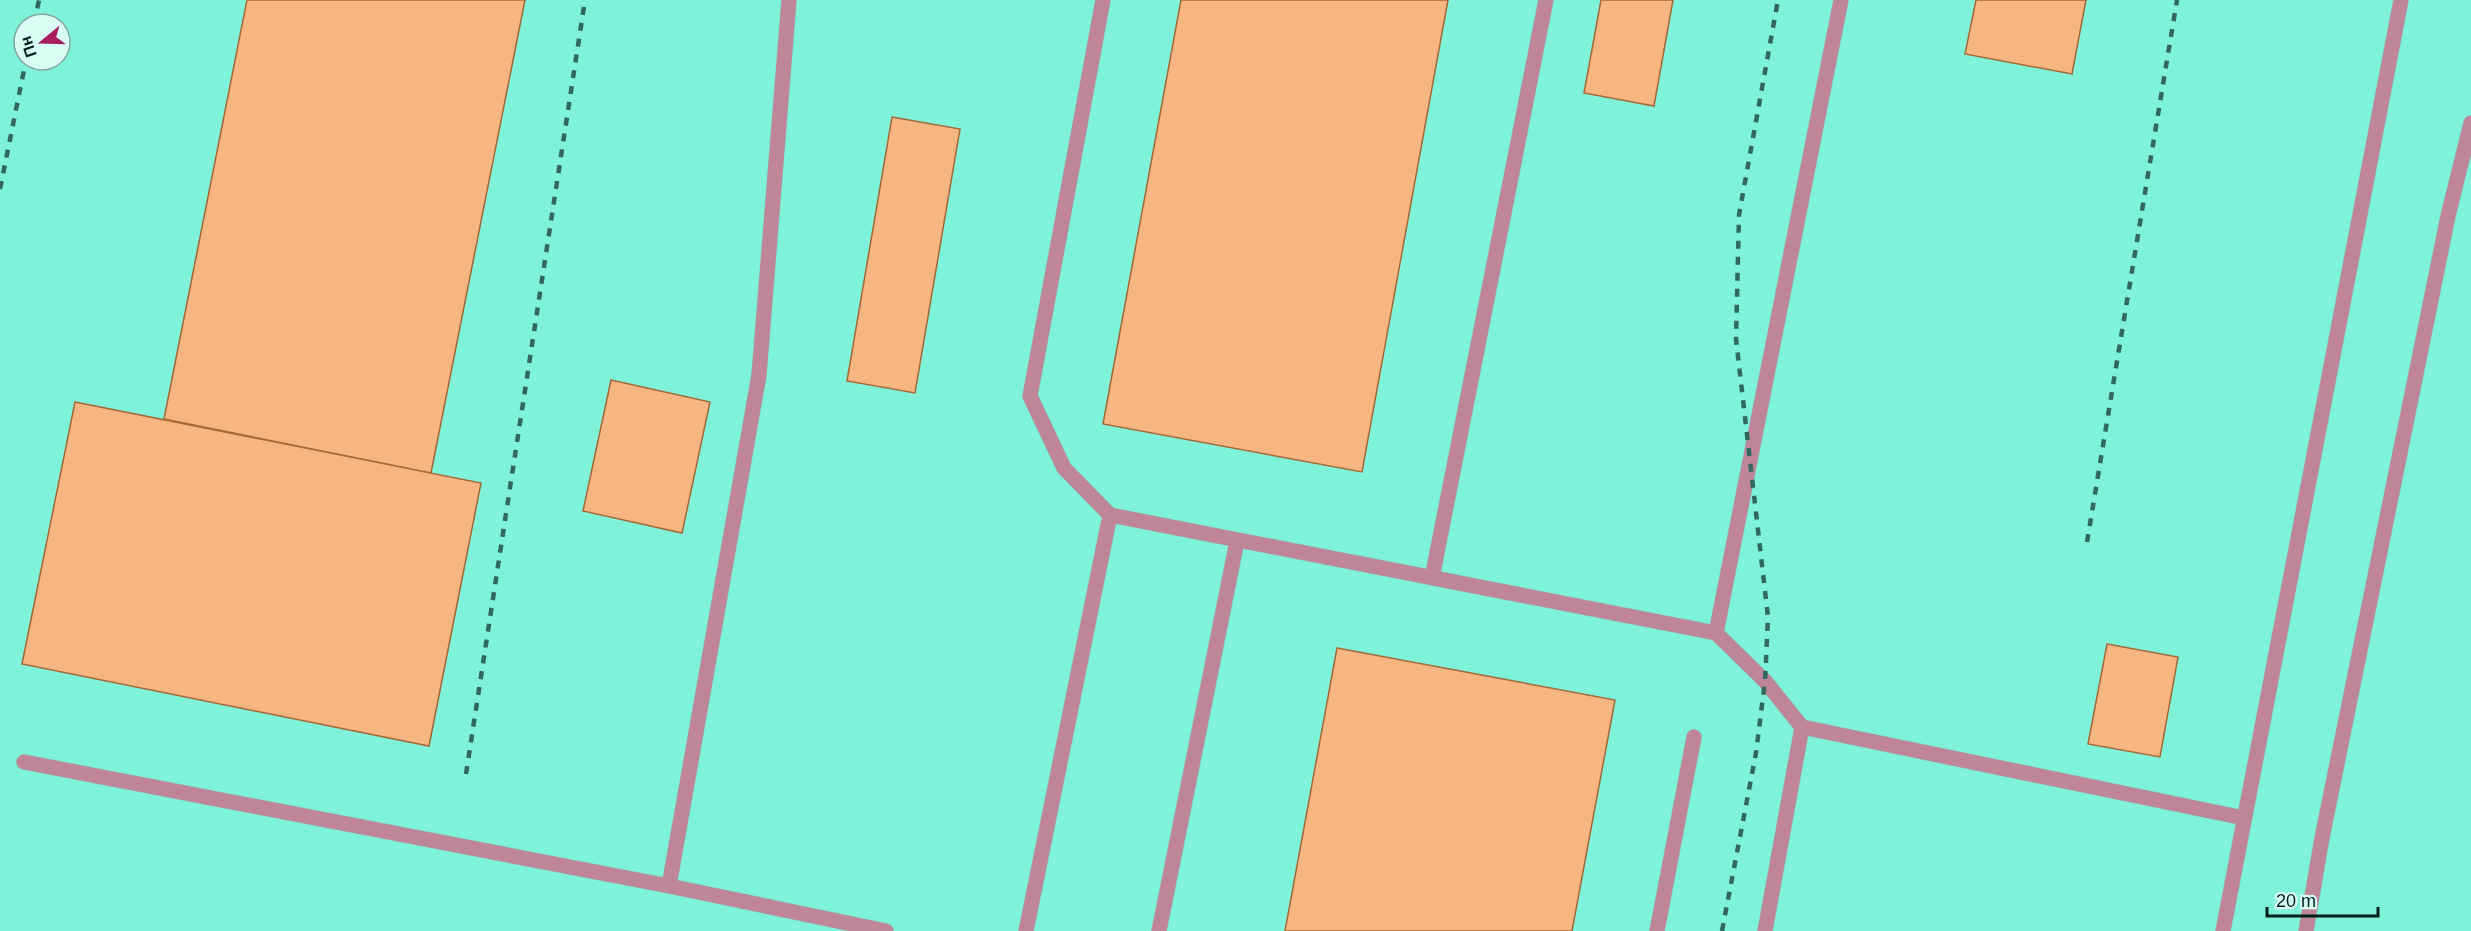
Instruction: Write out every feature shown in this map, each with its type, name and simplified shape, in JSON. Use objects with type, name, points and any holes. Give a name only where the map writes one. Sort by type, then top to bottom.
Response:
[{"type":"lane","points":[[669,885],[759,375],[789,0]]},
{"type":"lane","points":[[1103,0],[1030,396],[1064,468],[1110,515],[1716,633],[1765,681],[1802,727],[2244,819]]},
{"type":"lane","points":[[1432,578],[1546,0]]},
{"type":"lane","points":[[1716,633],[1841,0]]},
{"type":"lane","points":[[2223,931],[2401,0]]},
{"type":"lane","points":[[2306,931],[2322,838],[2446,228],[2471,123]]},
{"type":"lane","points":[[1026,931],[1110,515]]},
{"type":"lane","points":[[1159,931],[1237,541]]},
{"type":"lane","points":[[1765,931],[1802,727]]},
{"type":"lane","points":[[1657,931],[1694,737]]},
{"type":"lane","points":[[24,762],[669,885],[886,931]]},
{"type":"shaded area","points":[[0,0],[2471,0],[2471,931],[0,931]]},
{"type":"building","points":[[247,0],[525,0],[431,473],[164,419]]},
{"type":"building","points":[[1181,0],[1448,0],[1362,472],[1103,424]]},
{"type":"building","points":[[1601,0],[1673,0],[1654,106],[1584,93]]},
{"type":"building","points":[[1976,0],[2086,0],[2072,74],[1965,54]]},
{"type":"building","points":[[892,117],[960,129],[915,393],[847,381]]},
{"type":"building","points":[[611,380],[710,402],[682,533],[583,511]]},
{"type":"building","points":[[75,402],[481,483],[429,746],[22,664]]},
{"type":"building","points":[[2107,644],[2178,657],[2160,757],[2088,744]]},
{"type":"building","points":[[1337,648],[1615,700],[1572,931],[1285,931]]},
{"type":"railway","points":[[36,12],[39,0]]},
{"type":"railway","points":[[466,774],[585,0]]},
{"type":"railway","points":[[1722,931],[1756,753],[1765,681],[1768,617],[1736,339],[1739,215],[1778,0]]},
{"type":"railway","points":[[2087,542],[2177,0]]},
{"type":"railway","points":[[0,189],[24,72]]}]
